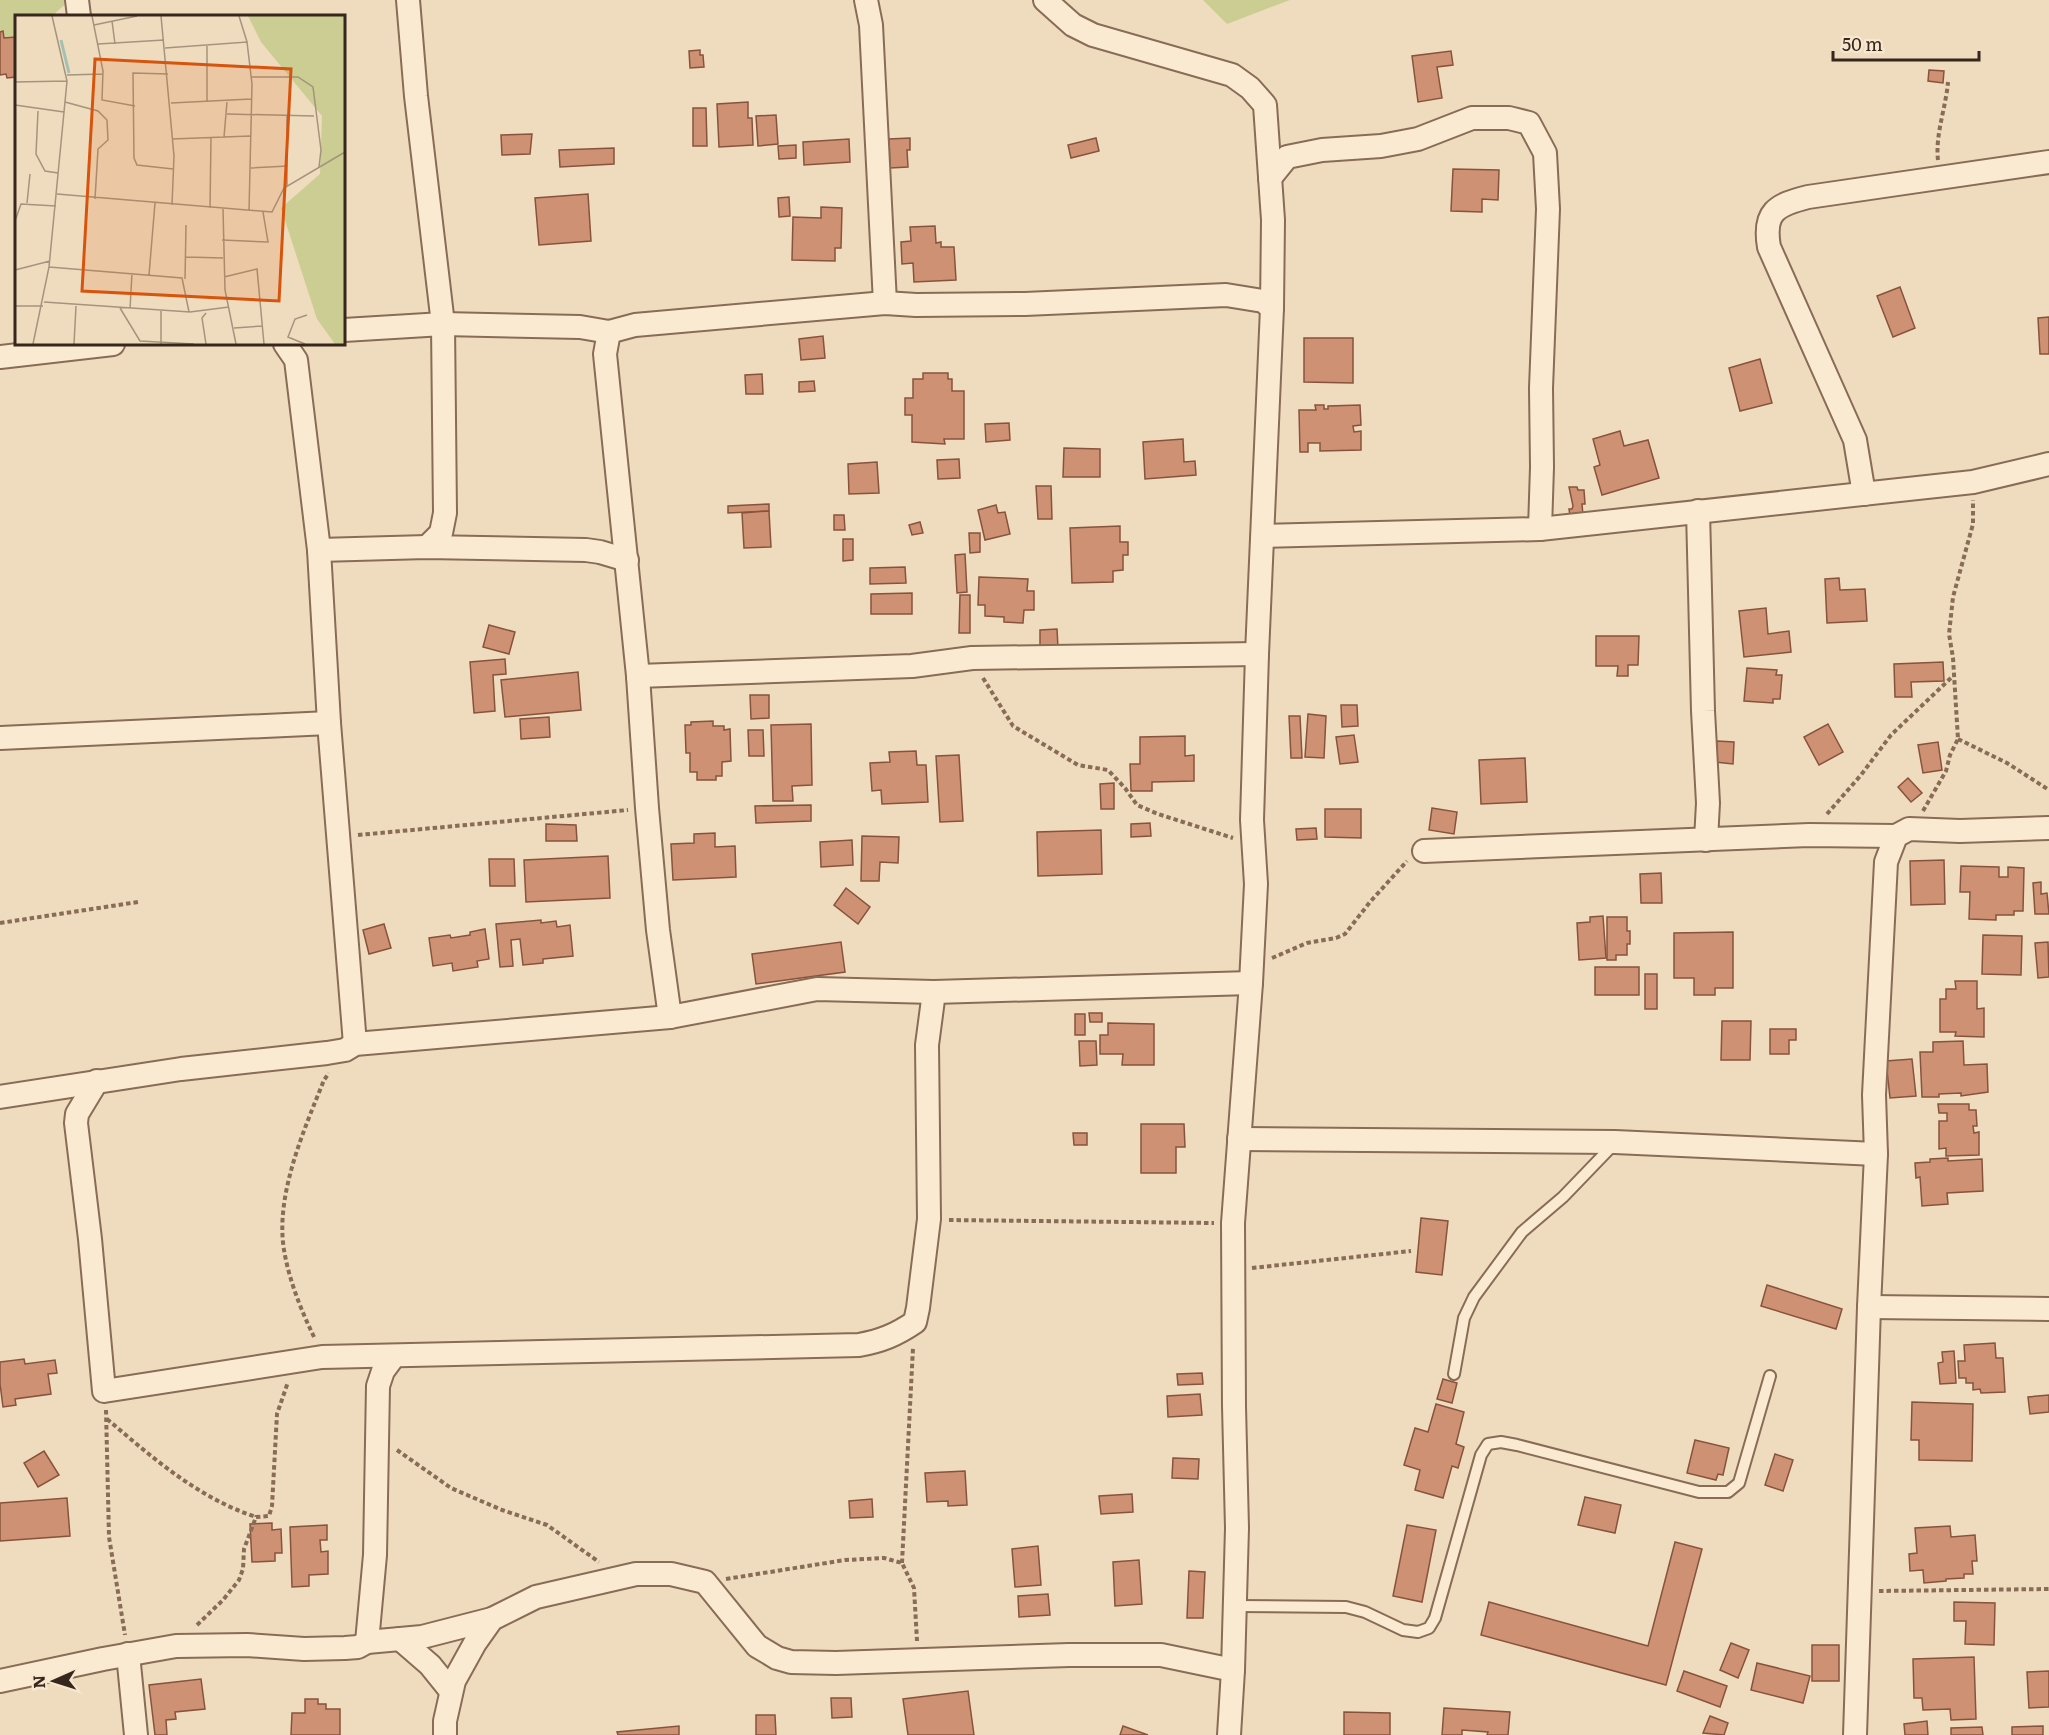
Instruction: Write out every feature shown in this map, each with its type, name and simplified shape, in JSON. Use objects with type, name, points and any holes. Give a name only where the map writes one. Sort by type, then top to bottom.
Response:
[{"type":"street","points":[[77,0],[79,15]]},
{"type":"street","points":[[866,0],[871,25],[885,303]]},
{"type":"street","points":[[1045,0],[1073,25],[1093,34],[1232,75],[1250,88],[1265,105],[1273,220],[1272,308],[1257,654],[1253,856],[1256,884],[1252,975],[1233,1223],[1234,1406],[1238,1528],[1233,1670],[1228,1735]]},
{"type":"street","points":[[413,5],[416,96],[443,324],[445,513],[441,533],[428,547]]},
{"type":"street","points":[[1270,178],[1287,157],[1322,150],[1381,146],[1418,139],[1472,118],[1509,118],[1529,123],[1545,153],[1548,209],[1541,388],[1540,529]]},
{"type":"street","points":[[1864,494],[1855,440],[1769,247],[1768,220],[1775,210],[1787,202],[2049,162]]},
{"type":"street","points":[[345,330],[443,324],[580,327],[609,332],[635,325],[885,303],[1025,304],[1226,295],[1263,301],[1272,308]]},
{"type":"street","points":[[609,332],[605,354],[638,676],[658,930],[670,1017]]},
{"type":"street","points":[[0,357],[86,345]]},
{"type":"street","points":[[295,349],[319,550],[329,723],[339,837],[350,1047]]},
{"type":"street","points":[[1263,536],[1540,529],[1973,482],[2049,464]]},
{"type":"street","points":[[1698,511],[1703,711],[1708,803],[1706,840]]},
{"type":"street","points":[[319,550],[428,547],[586,550],[627,560]]},
{"type":"street","points":[[638,676],[909,667],[972,658],[1257,654]]},
{"type":"street","points":[[0,738],[329,723]]},
{"type":"street","points":[[1424,851],[1809,835],[2049,828]]},
{"type":"street","points":[[1855,1735],[1876,1154],[1874,1095],[1886,862],[1903,832]]},
{"type":"street","points":[[0,1097],[49,1091],[97,1081],[350,1047],[670,1017],[817,989],[934,992],[1252,975]]},
{"type":"street","points":[[97,1081],[77,1114],[76,1123],[90,1239],[104,1391],[322,1357],[859,1345],[882,1341],[898,1333],[915,1322],[918,1308],[928,1219],[927,1045],[934,992]]},
{"type":"street","points":[[1239,1139],[1615,1143],[1876,1154]]},
{"type":"street","points":[[1869,1307],[2049,1309]]},
{"type":"street","points":[[367,1642],[375,1555],[378,1386],[383,1371],[394,1356]]},
{"type":"street","points":[[0,1681],[176,1646],[247,1645],[304,1649],[345,1648],[358,1647],[367,1642],[422,1637],[492,1619],[536,1597],[636,1574],[671,1574],[705,1582],[757,1646],[777,1658],[790,1662],[836,1663],[1069,1655],[1161,1655],[1233,1670]]},
{"type":"street","points":[[445,1735],[445,1721],[454,1681],[475,1643],[492,1619]]},
{"type":"street","points":[[400,1639],[430,1665],[451,1691]]},
{"type":"street","points":[[128,1654],[136,1735]]},
{"type":"lane","points":[[1454,1374],[1464,1318],[1474,1297],[1522,1232],[1563,1197],[1615,1143]]},
{"type":"lane","points":[[1235,1606],[1346,1607],[1365,1612],[1403,1630],[1418,1632],[1429,1628],[1435,1618],[1481,1455],[1488,1444],[1501,1442],[1517,1445],[1699,1492],[1728,1492],[1739,1483],[1770,1376]]},
{"type":"path","points":[[1942,178],[1937,140],[1946,104],[1948,82]]},
{"type":"path","points":[[1903,832],[1922,813],[1946,771],[1958,739],[1949,634],[1953,597],[1973,524],[1973,482]]},
{"type":"path","points":[[972,658],[1013,726],[1078,765],[1108,770],[1137,805],[1238,840],[1253,856]]},
{"type":"path","points":[[1809,835],[1861,775],[1891,735],[1954,676]]},
{"type":"path","points":[[1958,739],[2007,763],[2049,790]]},
{"type":"path","points":[[339,837],[647,808]]},
{"type":"path","points":[[1252,975],[1307,944],[1345,934],[1409,859],[1424,851]]},
{"type":"path","points":[[0,923],[138,902]]},
{"type":"path","points":[[322,1357],[290,1275],[284,1248],[283,1218],[297,1152],[308,1120],[324,1080],[350,1047]]},
{"type":"path","points":[[928,1219],[1233,1223]]},
{"type":"path","points":[[1233,1270],[1411,1251]]},
{"type":"path","points":[[915,1322],[902,1563],[914,1588],[918,1661]]},
{"type":"path","points":[[106,1418],[168,1471],[236,1510],[256,1517],[269,1516],[272,1506],[277,1414],[295,1361]]},
{"type":"path","points":[[104,1391],[109,1537],[128,1654]]},
{"type":"path","points":[[377,1436],[451,1488],[547,1526],[589,1554],[618,1578]]},
{"type":"path","points":[[176,1646],[223,1600],[239,1580],[243,1569],[244,1549],[256,1517]]},
{"type":"path","points":[[705,1582],[846,1560],[884,1558],[902,1563]]},
{"type":"path","points":[[1860,1591],[2049,1589]]},
{"type":"green space","points":[[0,0],[70,0],[53,15],[15,15],[15,50],[0,65]]},
{"type":"green space","points":[[1203,0],[1290,0],[1227,24]]},
{"type":"building","points":[[3,31],[4,38],[15,37],[15,77],[7,78],[6,74],[0,75],[0,32]]},
{"type":"building","points":[[700,50],[704,67],[690,68],[689,51]]},
{"type":"building","points":[[1451,51],[1453,65],[1437,67],[1442,98],[1418,102],[1412,56]]},
{"type":"building","points":[[1929,70],[1944,71],[1943,83],[1928,81]]},
{"type":"building","points":[[748,102],[748,118],[752,118],[753,145],[719,147],[717,104]]},
{"type":"building","points":[[693,108],[706,108],[707,146],[693,146]]},
{"type":"building","points":[[776,115],[778,144],[758,146],[756,116]]},
{"type":"building","points":[[532,134],[530,154],[502,155],[501,135]]},
{"type":"building","points":[[910,138],[910,150],[907,150],[908,167],[890,168],[889,139]]},
{"type":"building","points":[[1096,138],[1099,151],[1071,158],[1068,145]]},
{"type":"building","points":[[849,139],[850,162],[804,165],[803,142]]},
{"type":"building","points":[[796,145],[796,158],[779,159],[778,146]]},
{"type":"building","points":[[614,148],[614,164],[560,167],[559,150]]},
{"type":"building","points":[[1453,169],[1499,170],[1498,200],[1482,199],[1482,212],[1451,211]]},
{"type":"building","points":[[588,194],[591,241],[539,245],[535,198]]},
{"type":"building","points":[[789,197],[790,216],[779,217],[778,198]]},
{"type":"building","points":[[821,207],[842,208],[841,248],[835,248],[835,261],[792,260],[793,217],[821,218]]},
{"type":"building","points":[[935,226],[936,243],[941,242],[941,247],[954,247],[956,280],[914,282],[913,263],[902,264],[901,242],[911,241],[910,227]]},
{"type":"building","points":[[1900,287],[1915,328],[1893,337],[1877,296]]},
{"type":"building","points":[[2049,317],[2049,354],[2040,354],[2038,318]]},
{"type":"building","points":[[823,336],[825,358],[801,360],[799,339]]},
{"type":"building","points":[[1304,338],[1353,338],[1353,383],[1304,382]]},
{"type":"building","points":[[1760,359],[1772,403],[1740,411],[1729,368]]},
{"type":"building","points":[[923,373],[948,373],[948,379],[952,379],[952,391],[964,391],[964,439],[944,439],[945,444],[912,442],[912,415],[905,415],[905,398],[913,398],[913,379],[923,379]]},
{"type":"building","points":[[762,374],[763,394],[746,394],[745,375]]},
{"type":"building","points":[[814,381],[815,391],[799,392],[799,382]]},
{"type":"building","points":[[1315,405],[1324,405],[1324,409],[1328,409],[1328,406],[1360,405],[1361,425],[1353,426],[1354,432],[1361,431],[1361,450],[1320,451],[1320,443],[1308,443],[1308,452],[1300,452],[1299,410],[1316,410]]},
{"type":"building","points":[[1009,423],[1010,440],[986,442],[985,424]]},
{"type":"building","points":[[1620,431],[1624,446],[1648,440],[1659,478],[1602,495],[1594,467],[1600,465],[1593,439]]},
{"type":"building","points":[[1183,439],[1184,462],[1195,461],[1196,475],[1145,479],[1143,442]]},
{"type":"building","points":[[1064,448],[1100,449],[1100,477],[1063,477]]},
{"type":"building","points":[[959,459],[960,478],[938,479],[937,460]]},
{"type":"building","points":[[877,462],[879,493],[849,494],[848,464]]},
{"type":"building","points":[[1036,486],[1051,486],[1052,519],[1038,519]]},
{"type":"building","points":[[1569,487],[1584,490],[1583,515],[1570,516],[1569,509],[1573,506]]},
{"type":"building","points":[[769,504],[769,511],[728,513],[728,506]]},
{"type":"building","points":[[996,505],[998,513],[1005,512],[1010,534],[985,540],[978,510]]},
{"type":"building","points":[[769,511],[771,547],[744,548],[742,513]]},
{"type":"building","points":[[834,515],[844,515],[845,530],[834,530]]},
{"type":"building","points":[[920,522],[923,533],[912,535],[909,525]]},
{"type":"building","points":[[1120,526],[1120,542],[1128,542],[1128,555],[1123,555],[1123,570],[1113,571],[1113,582],[1072,583],[1070,528]]},
{"type":"building","points":[[969,533],[980,533],[980,552],[970,553]]},
{"type":"building","points":[[843,539],[853,539],[853,560],[843,561]]},
{"type":"building","points":[[965,554],[967,592],[957,593],[955,555]]},
{"type":"building","points":[[905,567],[906,583],[870,584],[870,568]]},
{"type":"building","points":[[979,577],[1028,579],[1027,591],[1034,591],[1034,610],[1024,610],[1023,623],[1004,622],[1004,617],[985,616],[985,605],[978,605]]},
{"type":"building","points":[[1839,578],[1840,590],[1865,589],[1867,621],[1827,623],[1825,579]]},
{"type":"building","points":[[912,593],[912,614],[871,614],[871,594]]},
{"type":"building","points":[[960,595],[970,595],[970,633],[959,633]]},
{"type":"building","points":[[1766,608],[1768,634],[1789,631],[1791,652],[1744,657],[1739,611]]},
{"type":"building","points":[[489,625],[515,632],[509,654],[483,647]]},
{"type":"building","points":[[1057,629],[1058,648],[1040,648],[1040,630]]},
{"type":"building","points":[[1596,636],[1639,636],[1638,665],[1628,665],[1628,676],[1617,676],[1618,666],[1596,666]]},
{"type":"building","points":[[505,659],[506,674],[493,675],[495,711],[474,713],[470,662]]},
{"type":"building","points":[[1943,662],[1944,681],[1911,682],[1912,697],[1895,697],[1894,664]]},
{"type":"building","points":[[1747,668],[1777,670],[1776,675],[1782,675],[1780,699],[1773,699],[1773,703],[1744,701]]},
{"type":"building","points":[[578,672],[581,710],[505,717],[501,680]]},
{"type":"building","points":[[750,695],[769,695],[769,718],[751,719]]},
{"type":"building","points":[[1341,705],[1357,705],[1358,726],[1342,727]]},
{"type":"building","points":[[1308,714],[1326,716],[1324,758],[1305,757]]},
{"type":"building","points":[[1289,716],[1300,716],[1302,758],[1291,758]]},
{"type":"building","points":[[549,717],[550,737],[521,739],[520,719]]},
{"type":"building","points":[[713,721],[713,726],[724,726],[724,730],[730,729],[731,761],[722,762],[722,776],[716,776],[716,780],[697,780],[697,772],[690,772],[690,753],[686,753],[685,725],[691,725],[691,722]]},
{"type":"building","points":[[811,724],[812,785],[792,786],[793,801],[773,801],[771,725]]},
{"type":"building","points":[[1828,724],[1843,752],[1819,765],[1804,737]]},
{"type":"building","points":[[748,730],[763,730],[764,756],[749,756]]},
{"type":"building","points":[[1354,735],[1358,762],[1340,764],[1336,737]]},
{"type":"building","points":[[1185,736],[1185,756],[1194,755],[1194,781],[1152,782],[1152,791],[1131,791],[1130,764],[1140,764],[1140,737]]},
{"type":"building","points":[[1717,741],[1734,742],[1733,764],[1715,762]]},
{"type":"building","points":[[1938,742],[1942,770],[1923,773],[1918,745]]},
{"type":"building","points":[[916,751],[917,765],[926,765],[928,802],[882,804],[881,790],[872,791],[870,763],[890,762],[889,752]]},
{"type":"building","points":[[959,755],[963,821],[940,822],[936,756]]},
{"type":"building","points":[[1525,758],[1527,802],[1481,804],[1479,760]]},
{"type":"building","points":[[1908,778],[1922,793],[1911,802],[1898,787]]},
{"type":"building","points":[[1114,783],[1114,809],[1101,809],[1100,784]]},
{"type":"building","points":[[811,805],[811,821],[756,823],[755,806]]},
{"type":"building","points":[[1432,808],[1457,812],[1454,834],[1429,830]]},
{"type":"building","points":[[1325,809],[1361,809],[1361,838],[1325,837]]},
{"type":"building","points":[[1150,823],[1151,836],[1131,837],[1131,824]]},
{"type":"building","points":[[546,824],[576,825],[577,841],[546,841]]},
{"type":"building","points":[[1316,828],[1317,839],[1297,840],[1296,829]]},
{"type":"building","points":[[1101,830],[1102,874],[1038,876],[1037,832]]},
{"type":"building","points":[[715,833],[715,847],[735,846],[736,877],[673,880],[671,844],[694,843],[694,834]]},
{"type":"building","points":[[862,836],[899,837],[898,863],[880,862],[879,881],[861,881]]},
{"type":"building","points":[[852,840],[853,865],[821,867],[820,842]]},
{"type":"building","points":[[608,856],[610,898],[526,902],[524,860]]},
{"type":"building","points":[[489,859],[514,859],[515,886],[490,886]]},
{"type":"building","points":[[1944,860],[1945,904],[1911,905],[1910,861]]},
{"type":"building","points":[[1961,866],[1999,867],[1999,877],[2008,877],[2008,867],[2024,868],[2023,911],[2014,911],[2014,915],[1996,915],[1996,920],[1969,919],[1970,892],[1960,892]]},
{"type":"building","points":[[1661,873],[1662,903],[1641,903],[1640,874]]},
{"type":"building","points":[[2041,882],[2041,894],[2047,893],[2049,914],[2035,914],[2033,883]]},
{"type":"building","points":[[846,888],[870,907],[858,924],[834,905]]},
{"type":"building","points":[[1603,916],[1606,958],[1579,960],[1577,923],[1590,922],[1590,917]]},
{"type":"building","points":[[1607,917],[1627,917],[1627,931],[1630,931],[1627,955],[1616,955],[1616,960],[1607,960]]},
{"type":"building","points":[[541,920],[541,923],[556,921],[557,927],[570,925],[573,956],[543,959],[543,963],[523,965],[520,939],[511,940],[513,966],[500,967],[496,924]]},
{"type":"building","points":[[384,924],[391,948],[369,954],[363,930]]},
{"type":"building","points":[[485,929],[489,959],[477,961],[478,967],[453,971],[452,963],[433,966],[429,938],[470,935],[470,932]]},
{"type":"building","points":[[1733,932],[1733,988],[1715,988],[1715,995],[1694,995],[1694,978],[1674,978],[1674,933]]},
{"type":"building","points":[[1983,935],[2022,936],[2021,975],[1982,974]]},
{"type":"building","points":[[841,942],[845,972],[756,984],[752,954]]},
{"type":"building","points":[[2048,942],[2049,977],[2038,978],[2035,943]]},
{"type":"building","points":[[1595,967],[1639,967],[1639,995],[1595,995]]},
{"type":"building","points":[[1645,974],[1657,974],[1657,1009],[1645,1009]]},
{"type":"building","points":[[1955,981],[1977,981],[1977,1009],[1984,1008],[1984,1037],[1955,1036],[1956,1032],[1940,1032],[1940,999],[1946,999],[1946,989],[1956,989]]},
{"type":"building","points":[[1089,1013],[1102,1013],[1102,1022],[1090,1022]]},
{"type":"building","points":[[1075,1014],[1085,1014],[1085,1035],[1075,1035]]},
{"type":"building","points":[[1722,1021],[1751,1021],[1750,1060],[1721,1060]]},
{"type":"building","points":[[1108,1023],[1154,1024],[1154,1065],[1122,1065],[1123,1054],[1100,1054],[1100,1035],[1108,1035]]},
{"type":"building","points":[[1770,1029],[1796,1029],[1796,1040],[1789,1040],[1789,1054],[1770,1054]]},
{"type":"building","points":[[1079,1041],[1096,1041],[1097,1065],[1080,1066]]},
{"type":"building","points":[[1963,1041],[1964,1065],[1987,1064],[1988,1092],[1961,1096],[1961,1093],[1922,1097],[1920,1052],[1933,1052],[1933,1042]]},
{"type":"building","points":[[1912,1059],[1916,1096],[1890,1098],[1886,1061]]},
{"type":"building","points":[[1938,1104],[1969,1104],[1969,1110],[1976,1110],[1977,1126],[1973,1126],[1974,1133],[1979,1132],[1979,1155],[1946,1156],[1946,1148],[1939,1149],[1939,1121],[1947,1121],[1947,1113],[1939,1113]]},
{"type":"building","points":[[1141,1124],[1184,1124],[1185,1147],[1176,1147],[1176,1173],[1141,1173]]},
{"type":"building","points":[[1073,1133],[1087,1133],[1087,1145],[1074,1145]]},
{"type":"building","points":[[1948,1158],[1948,1161],[1982,1159],[1983,1191],[1947,1193],[1948,1204],[1922,1206],[1920,1177],[1916,1178],[1915,1163]]},
{"type":"building","points":[[1421,1218],[1448,1221],[1442,1275],[1416,1272]]},
{"type":"building","points":[[1767,1285],[1842,1309],[1836,1329],[1761,1306]]},
{"type":"building","points":[[1995,1343],[1996,1358],[2003,1358],[2005,1392],[1981,1393],[1980,1389],[1973,1390],[1973,1383],[1966,1383],[1966,1378],[1959,1378],[1958,1361],[1965,1361],[1964,1345]]},
{"type":"building","points":[[1954,1351],[1956,1383],[1940,1384],[1938,1363],[1943,1362],[1942,1352]]},
{"type":"building","points":[[24,1359],[25,1364],[55,1360],[57,1373],[48,1374],[51,1394],[15,1399],[16,1405],[3,1407],[0,1362]]},
{"type":"building","points":[[1202,1373],[1203,1384],[1178,1385],[1177,1374]]},
{"type":"building","points":[[1443,1379],[1457,1383],[1452,1403],[1437,1399]]},
{"type":"building","points":[[1200,1394],[1202,1415],[1168,1417],[1167,1396]]},
{"type":"building","points":[[2049,1395],[2049,1412],[2030,1414],[2028,1397]]},
{"type":"building","points":[[1912,1402],[1973,1404],[1972,1461],[1919,1460],[1919,1440],[1911,1440]]},
{"type":"building","points":[[1436,1404],[1464,1412],[1456,1444],[1464,1447],[1458,1468],[1452,1466],[1443,1498],[1415,1490],[1420,1470],[1404,1465],[1415,1428],[1428,1432]]},
{"type":"building","points":[[1695,1440],[1729,1448],[1723,1475],[1718,1474],[1716,1480],[1687,1473]]},
{"type":"building","points":[[44,1451],[59,1475],[38,1487],[24,1463]]},
{"type":"building","points":[[1775,1454],[1793,1460],[1783,1491],[1765,1485]]},
{"type":"building","points":[[1173,1458],[1199,1459],[1198,1479],[1172,1478]]},
{"type":"building","points":[[965,1471],[967,1505],[948,1506],[948,1501],[927,1502],[925,1473]]},
{"type":"building","points":[[1132,1494],[1133,1512],[1101,1514],[1099,1496]]},
{"type":"building","points":[[1585,1497],[1621,1505],[1615,1533],[1578,1525]]},
{"type":"building","points":[[67,1498],[70,1536],[0,1541],[0,1503]]},
{"type":"building","points":[[872,1499],[873,1517],[850,1518],[849,1501]]},
{"type":"building","points":[[272,1523],[272,1530],[281,1529],[282,1553],[275,1553],[275,1561],[252,1562],[250,1524]]},
{"type":"building","points":[[327,1525],[327,1540],[320,1540],[321,1552],[328,1551],[328,1574],[309,1575],[309,1586],[292,1587],[290,1527]]},
{"type":"building","points":[[1407,1525],[1436,1530],[1422,1602],[1393,1596]]},
{"type":"building","points":[[1950,1526],[1951,1537],[1975,1535],[1977,1561],[1972,1561],[1973,1574],[1964,1574],[1964,1578],[1924,1583],[1923,1570],[1910,1571],[1909,1554],[1917,1553],[1915,1528]]},
{"type":"building","points":[[1675,1542],[1702,1549],[1666,1685],[1481,1635],[1489,1602],[1648,1646]]},
{"type":"building","points":[[1038,1546],[1041,1585],[1015,1587],[1012,1549]]},
{"type":"building","points":[[1139,1560],[1142,1604],[1115,1606],[1113,1562]]},
{"type":"building","points":[[1189,1571],[1205,1572],[1203,1618],[1187,1618]]},
{"type":"building","points":[[1048,1594],[1050,1615],[1019,1617],[1018,1596]]},
{"type":"building","points":[[1954,1602],[1995,1603],[1994,1645],[1965,1644],[1966,1621],[1954,1621]]},
{"type":"building","points":[[1731,1643],[1749,1650],[1738,1678],[1720,1670]]},
{"type":"building","points":[[1812,1645],[1839,1645],[1839,1681],[1812,1681]]},
{"type":"building","points":[[1974,1657],[1976,1719],[1951,1720],[1950,1709],[1923,1710],[1922,1698],[1914,1698],[1913,1659]]},
{"type":"building","points":[[1757,1663],[1810,1676],[1803,1703],[1751,1690]]},
{"type":"building","points":[[1684,1671],[1727,1686],[1720,1707],[1677,1691]]},
{"type":"building","points":[[2049,1671],[2049,1707],[2029,1708],[2027,1672]]},
{"type":"building","points":[[201,1679],[205,1709],[175,1712],[176,1719],[166,1720],[167,1735],[155,1735],[149,1685]]},
{"type":"building","points":[[968,1691],[974,1735],[908,1735],[903,1699]]},
{"type":"building","points":[[831,1698],[851,1698],[852,1717],[832,1718]]},
{"type":"building","points":[[305,1699],[318,1699],[318,1704],[326,1704],[326,1709],[340,1709],[340,1735],[291,1735],[292,1713],[305,1713]]},
{"type":"building","points":[[1444,1708],[1510,1712],[1508,1735],[1487,1735],[1488,1732],[1462,1730],[1462,1735],[1442,1735]]},
{"type":"building","points":[[1344,1712],[1390,1713],[1390,1735],[1344,1735]]},
{"type":"building","points":[[756,1715],[775,1715],[776,1735],[756,1735]]},
{"type":"building","points":[[1710,1716],[1728,1723],[1724,1735],[1703,1733]]},
{"type":"building","points":[[1927,1721],[1928,1735],[1905,1735],[1904,1724]]},
{"type":"building","points":[[679,1726],[679,1735],[618,1735],[617,1732]]},
{"type":"building","points":[[1123,1726],[1148,1735],[1120,1735]]},
{"type":"building","points":[[2043,1726],[2043,1735],[2012,1735],[2012,1727]]},
{"type":"building","points":[[1982,1727],[1983,1735],[1951,1735],[1951,1728]]}]
